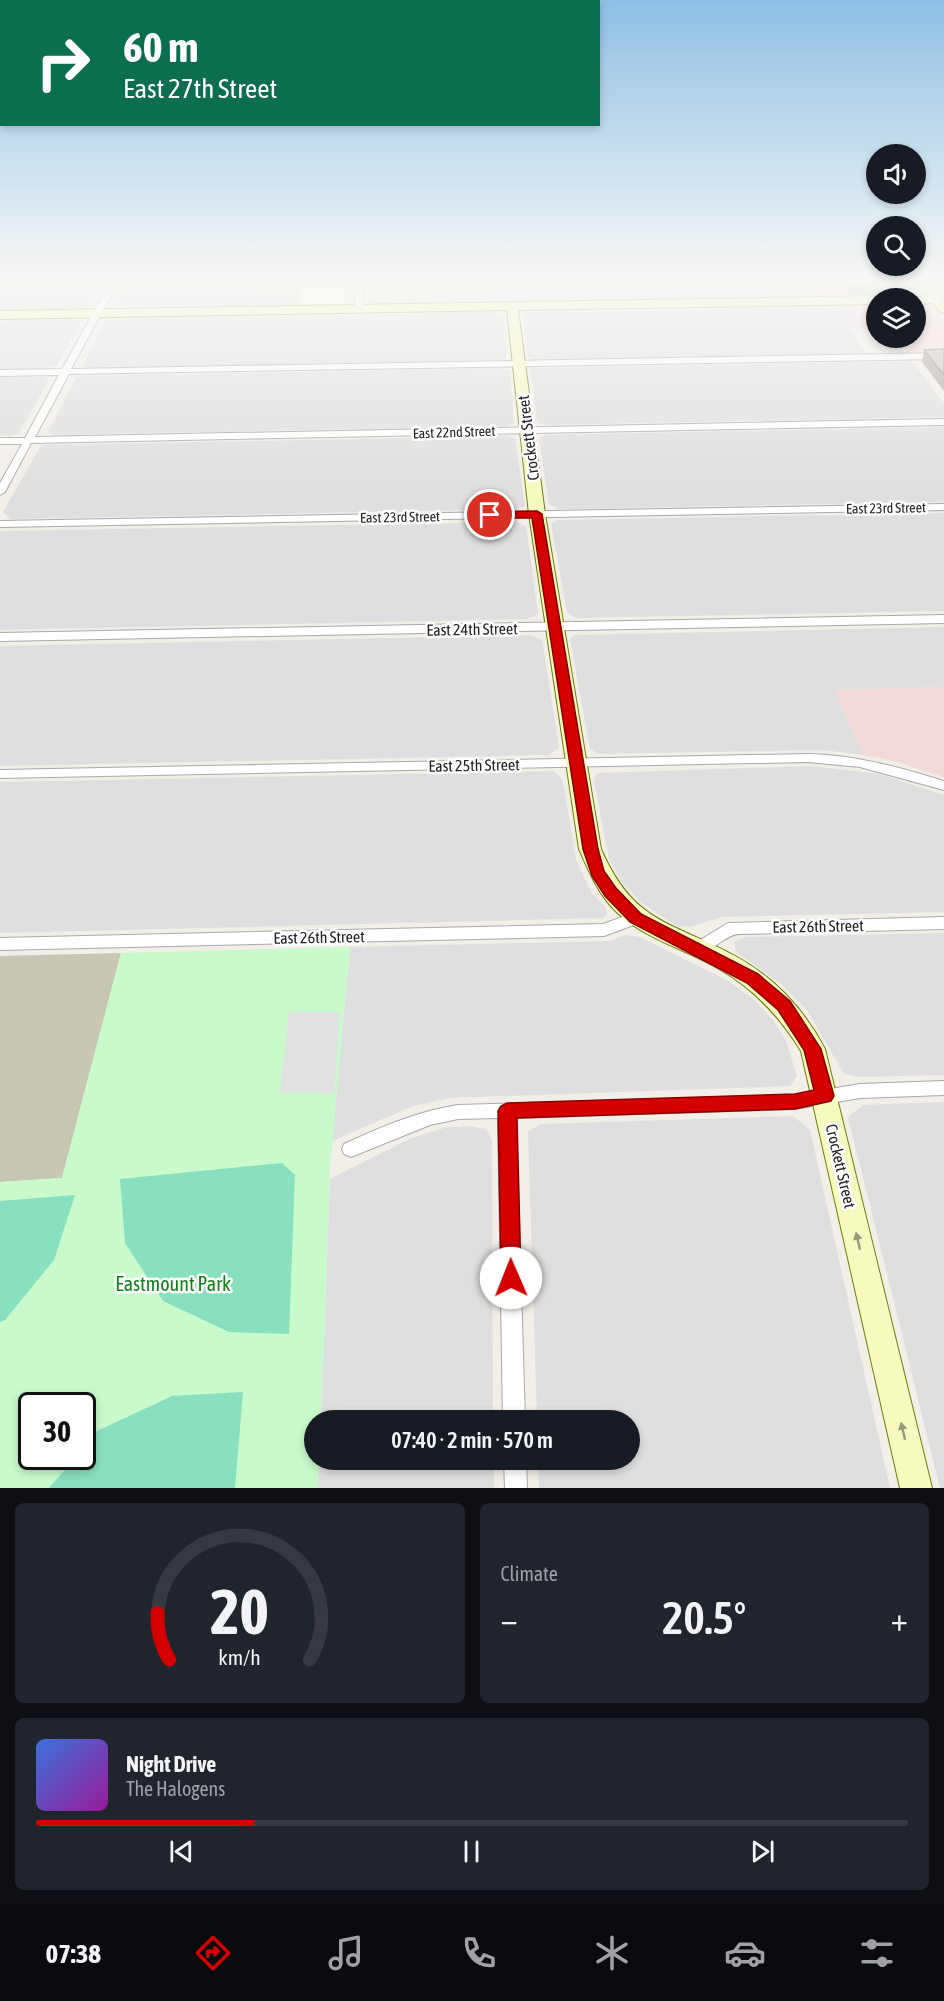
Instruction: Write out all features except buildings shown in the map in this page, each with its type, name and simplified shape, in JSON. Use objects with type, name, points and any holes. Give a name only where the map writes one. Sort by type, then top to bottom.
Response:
[{"type":"street","points":[[0,492],[79,350]]},
{"type":"street","name":"Crockett Street","points":[[517,350],[537,514],[554,626],[590,849],[597,872],[610,892],[636,918],[753,978],[784,1006],[813,1049],[916,1488]]},
{"type":"street","points":[[0,373],[944,356]]},
{"type":"street","name":"East 22nd Street","points":[[0,441],[944,422]]},
{"type":"street","name":"East 23rd Street","points":[[0,524],[944,507]]},
{"type":"street","name":"East 24th Street","points":[[0,637],[944,619]]},
{"type":"street","name":"East 25th Street","points":[[0,774],[832,758],[883,767],[944,786]]},
{"type":"street","name":"East 26th Street","points":[[0,944],[604,930],[636,918]]},
{"type":"street","name":"East 26th Street","points":[[698,949],[728,929],[944,923]]},
{"type":"street","points":[[351,1149],[409,1123],[433,1115],[458,1112],[795,1102],[860,1091],[944,1088]]},
{"type":"street","points":[[507,1111],[514,1410]]},
{"type":"street","points":[[515,1470],[516,1488]]},
{"type":"shaded area","points":[[0,350],[65,350],[57,365],[48,368],[0,369]]},
{"type":"shaded area","points":[[91,350],[507,350],[507,357],[498,360],[87,368],[83,365]]},
{"type":"shaded area","points":[[527,350],[864,350],[866,354],[536,360],[528,357]]},
{"type":"shaded area","points":[[905,350],[944,350],[907,353]]},
{"type":"shaded area","points":[[912,361],[944,403],[944,417],[545,425],[537,422],[530,370],[534,368]]},
{"type":"shaded area","points":[[502,368],[510,371],[514,423],[508,426],[54,435],[48,432],[76,378],[82,376]]},
{"type":"shaded area","points":[[0,377],[45,377],[49,380],[19,433],[10,436],[0,436]]},
{"type":"shaded area","points":[[944,427],[944,502],[558,509],[549,504],[539,439],[546,435]]},
{"type":"shaded area","points":[[507,436],[515,438],[525,506],[518,509],[10,519],[3,512],[40,447],[44,445]]},
{"type":"shaded area","points":[[944,513],[944,611],[575,618],[567,612],[551,524],[559,520]]},
{"type":"shaded area","points":[[515,522],[526,526],[538,614],[527,619],[0,630],[0,532],[2,531]]},
{"type":"shaded area","points":[[944,627],[944,687],[835,690],[863,755],[823,750],[599,754],[590,749],[570,640],[573,635]]},
{"type":"shaded area","points":[[530,635],[542,639],[559,747],[549,755],[0,766],[0,646]]},
{"type":"shaded area","points":[[944,687],[944,777],[890,760],[863,755],[835,690]]},
{"type":"shaded area","points":[[812,766],[879,774],[944,795],[944,912],[721,917],[690,927],[675,925],[640,902],[620,880],[609,859],[594,781],[597,773]]},
{"type":"shaded area","points":[[554,771],[563,781],[576,860],[592,893],[605,907],[607,914],[603,918],[0,933],[0,782]]},
{"type":"shaded area","points":[[944,933],[944,1075],[861,1077],[844,1074],[807,1010],[780,983],[736,952],[734,942],[746,937]]},
{"type":"shaded area","points":[[625,935],[640,937],[728,981],[753,999],[772,1019],[786,1041],[797,1076],[790,1086],[449,1098],[413,1106],[332,1141],[350,947],[611,941]]},
{"type":"shaded area","points":[[121,953],[62,1178],[0,1182],[0,956]]},
{"type":"shaded area","points":[[289,1012],[340,1012],[334,1093],[280,1093]]},
{"type":"shaded area","points":[[944,1102],[944,1488],[940,1488],[848,1117],[863,1105]]},
{"type":"shaded area","points":[[793,1116],[810,1130],[890,1488],[539,1488],[538,1470],[640,1470],[640,1410],[537,1410],[528,1132],[540,1124]]},
{"type":"shaded area","points":[[468,1126],[486,1129],[492,1140],[493,1410],[321,1410],[330,1179],[409,1139],[444,1128]]},
{"type":"shaded area","points":[[319,1470],[494,1470],[494,1488],[318,1488]]},
{"type":"green space","name":"Eastmount Park","points":[[350,947],[330,1167],[321,1410],[304,1410],[304,1470],[319,1470],[318,1488],[0,1488],[0,1182],[62,1178],[121,953]]},
{"type":"green space","points":[[282,1163],[295,1175],[289,1334],[229,1332],[163,1301],[125,1243],[120,1179]]},
{"type":"green space","points":[[75,1195],[54,1260],[5,1320],[0,1322],[0,1201]]},
{"type":"green space","points":[[243,1392],[235,1488],[49,1488],[65,1470],[96,1470],[97,1431],[172,1396]]},
{"type":"route","points":[[490,515],[537,514],[590,849],[597,872],[610,892],[636,918],[753,978],[784,1006],[813,1049],[825,1096],[795,1102],[507,1111],[511,1278]]}]
